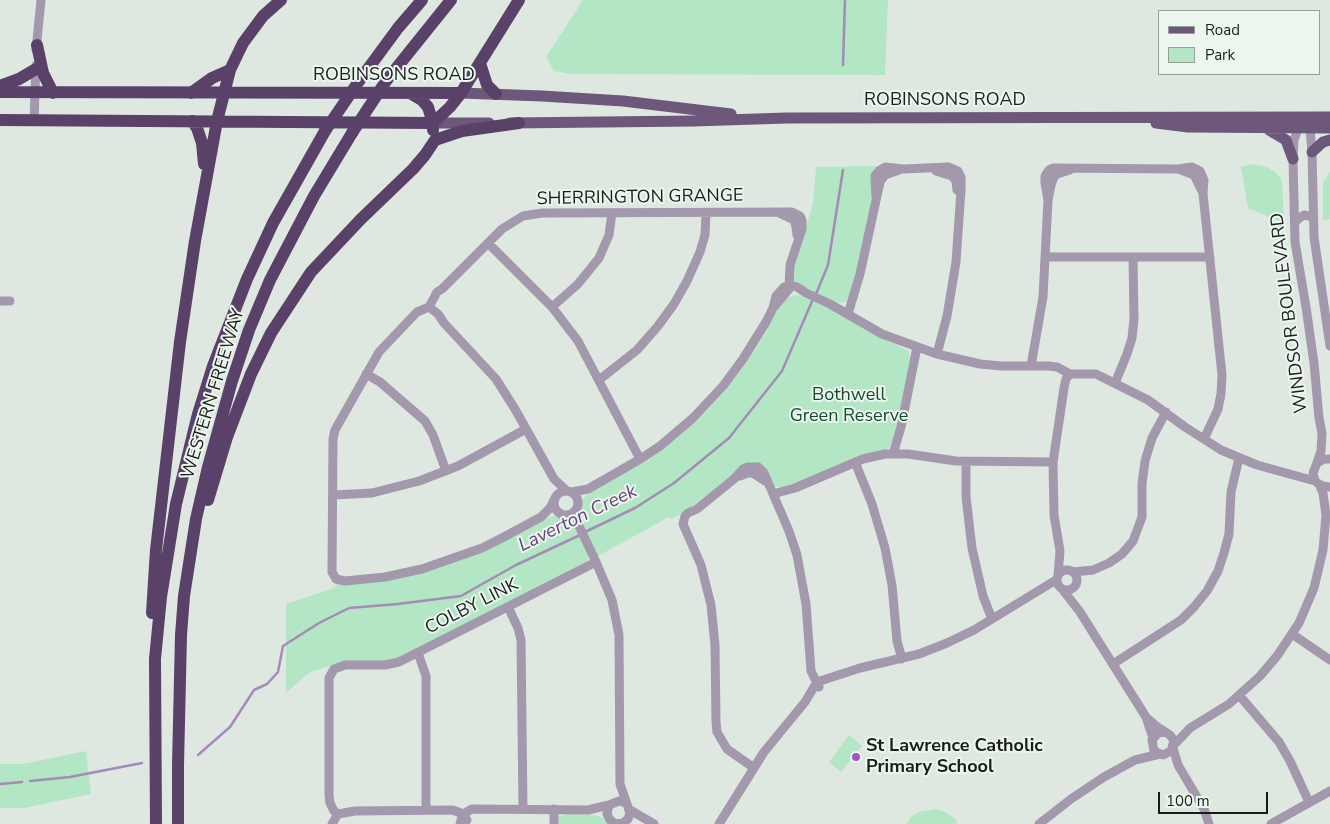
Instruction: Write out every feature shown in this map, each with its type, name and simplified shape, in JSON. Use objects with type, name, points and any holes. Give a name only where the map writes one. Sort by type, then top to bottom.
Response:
[{"type":"highway","points":[[155,670],[152,595],[156,550],[180,342],[204,189],[217,121],[230,70],[251,30],[273,6],[282,0]]},
{"type":"highway","name":"WESTERN FREEWAY","points":[[156,824],[155,670],[161,597],[176,504],[198,414],[213,366],[247,279],[273,223],[325,131],[398,28],[422,0]]},
{"type":"highway","name":"WESTERN FREEWAY","points":[[178,824],[181,635],[184,596],[196,519],[208,467],[246,339],[279,263],[314,196],[352,133],[386,81],[451,0]]},
{"type":"highway","points":[[433,123],[450,107],[461,93],[519,0]]},
{"type":"highway","points":[[37,45],[43,73],[53,93]]},
{"type":"highway","points":[[480,63],[487,85],[496,94]]},
{"type":"highway","points":[[0,86],[19,79],[36,69]]},
{"type":"highway","points":[[191,93],[212,78],[230,70]]},
{"type":"highway","name":"ROBINSONS ROAD","points":[[0,92],[224,94],[461,93]]},
{"type":"highway","points":[[410,93],[420,98],[426,104],[433,123],[430,147]]},
{"type":"highway","name":"ROBINSONS ROAD","points":[[0,120],[433,123]]},
{"type":"highway","points":[[192,121],[197,128],[202,143],[204,189]]},
{"type":"highway","points":[[181,635],[200,529],[211,492],[241,399],[271,333],[312,272],[413,169],[435,140],[446,135],[471,129],[519,123]]},
{"type":"main road","name":"ROBINSONS ROAD","points":[[461,93],[623,101],[720,113],[787,118]]},
{"type":"main road","name":"ROBINSONS ROAD","points":[[433,123],[694,121],[787,118],[1330,117]]},
{"type":"main road","name":"ROBINSONS ROAD","points":[[1102,118],[1188,127],[1330,128]]},
{"type":"main road","points":[[1265,128],[1286,140],[1293,159]]},
{"type":"main road","points":[[1312,152],[1323,142],[1330,140]]},
{"type":"street","points":[[34,120],[41,0]]},
{"type":"street","points":[[1297,128],[1303,117]]},
{"type":"street","name":"WINDSOR BOULEVARD","points":[[1303,117],[1310,128],[1312,217],[1330,346]]},
{"type":"street","name":"WINDSOR BOULEVARD","points":[[1297,128],[1293,159],[1294,242],[1308,326],[1322,433],[1322,451],[1313,473],[1317,482]]},
{"type":"street","points":[[848,314],[860,274],[882,178],[889,173],[903,169],[924,169],[952,176],[956,181],[960,200],[956,262],[947,316],[937,354]]},
{"type":"street","points":[[1031,366],[1043,303],[1048,200],[1054,177],[1061,172],[1075,169],[1178,169],[1194,175],[1203,194],[1222,384],[1216,415],[1204,439]]},
{"type":"street","name":"SHERRINGTON GRANGE","points":[[541,517],[491,544],[443,562],[399,575],[359,579],[339,577],[333,560],[333,439],[335,430],[379,352],[417,312],[431,309],[434,295],[507,225],[523,216],[542,213],[778,213],[797,218],[797,240],[790,265],[785,273],[787,288]]},
{"type":"street","points":[[552,307],[578,284],[599,258],[609,235],[612,213]]},
{"type":"street","points":[[599,380],[612,372],[637,350],[674,304],[700,252],[705,235],[706,213]]},
{"type":"street","points":[[1295,223],[1304,215],[1312,217]]},
{"type":"street","points":[[488,243],[552,307],[578,341],[640,458]]},
{"type":"street","points":[[1046,257],[1210,257]]},
{"type":"street","points":[[1114,383],[1132,338],[1134,319],[1133,258]]},
{"type":"street","points":[[541,517],[561,492],[588,489],[660,446],[693,418],[723,386],[751,347],[773,308],[776,296],[787,288],[798,287],[882,334],[937,354],[980,364],[1031,366],[1069,378],[1092,374],[1139,395],[1204,439],[1239,458],[1330,487]]},
{"type":"street","points":[[0,301],[10,301]]},
{"type":"street","points":[[431,309],[434,317],[444,323],[496,379],[554,480],[576,498],[578,524],[612,600],[619,636],[620,784],[628,807],[629,816],[626,822]]},
{"type":"street","points":[[897,454],[917,348]]},
{"type":"street","points":[[366,374],[380,382],[425,421],[433,435],[446,471]]},
{"type":"street","points":[[1069,378],[1070,389],[1062,407],[1054,462],[1054,508],[1060,551],[1065,564],[1077,578],[1076,596],[1080,612]]},
{"type":"street","points":[[1041,591],[1069,591],[1093,570],[1117,558],[1128,547],[1136,534],[1142,517],[1142,484],[1145,461],[1152,438],[1166,412]]},
{"type":"street","points":[[334,495],[372,493],[391,489],[446,471],[526,429]]},
{"type":"street","points":[[775,497],[870,457],[897,454],[966,461],[1054,462]]},
{"type":"street","points":[[1113,664],[1181,620],[1207,591],[1218,571],[1229,534],[1231,492],[1239,458]]},
{"type":"street","points":[[1287,473],[1301,471],[1324,459],[1330,459]]},
{"type":"street","points":[[966,461],[966,497],[972,548],[983,596],[992,619]]},
{"type":"street","points":[[855,462],[872,504],[885,548],[892,585],[898,644],[902,659]]},
{"type":"street","points":[[754,768],[727,749],[717,732],[714,620],[705,577],[689,536],[689,521],[697,509],[734,479],[747,473],[758,471],[767,483],[789,531],[802,580],[808,618],[812,676],[820,684]]},
{"type":"street","points":[[554,480],[555,508],[578,524]]},
{"type":"street","points":[[1317,482],[1323,493],[1326,515]]},
{"type":"street","points":[[541,517],[570,514],[577,507],[588,489]]},
{"type":"street","points":[[1038,824],[1082,791],[1135,760],[1169,753],[1190,728],[1239,695],[1269,667],[1292,634],[1306,606],[1317,575],[1323,550],[1326,515],[1330,497]]},
{"type":"street","points":[[1060,551],[1057,578],[1062,590],[1080,612],[1146,717],[1152,739],[1152,748],[1178,765]]},
{"type":"street","name":"COLBY LINK","points":[[337,812],[330,788],[329,678],[334,669],[344,665],[392,664],[418,653],[596,562]]},
{"type":"street","points":[[719,824],[775,738],[805,702],[813,696],[820,684],[860,668],[902,659],[947,643],[1041,591],[1057,578],[1062,571],[1093,570]]},
{"type":"street","points":[[508,607],[522,640],[522,809]]},
{"type":"street","points":[[1292,634],[1330,660]]},
{"type":"street","points":[[418,653],[426,676],[426,810]]},
{"type":"street","points":[[1239,695],[1279,742],[1309,802]]},
{"type":"street","points":[[1146,717],[1172,737],[1178,765],[1204,809],[1209,824]]},
{"type":"street","points":[[1135,760],[1158,733],[1190,728]]},
{"type":"street","points":[[608,817],[607,811],[620,784]]},
{"type":"street","points":[[1271,824],[1330,791]]},
{"type":"street","points":[[330,824],[337,812],[344,808],[355,810],[445,811],[463,820],[476,812],[485,810],[588,810],[619,801],[650,822]]},
{"type":"street","points":[[554,809],[554,824]]},
{"type":"street","points":[[588,810],[608,817],[616,824],[650,822]]},
{"type":"green space","points":[[583,0],[888,0],[885,75],[572,74],[554,71],[546,57]]},
{"type":"green space","points":[[1251,164],[1267,167],[1282,180],[1284,223],[1248,208],[1241,167]]},
{"type":"green space","points":[[880,166],[872,191],[867,235],[848,301],[839,303],[799,286],[793,280],[792,271],[813,204],[816,167]]},
{"type":"green space","points":[[1330,172],[1330,219],[1323,221],[1323,182]]},
{"type":"green space","name":"Bothwell Green Reserve","points":[[794,295],[828,307],[867,331],[909,351],[910,359],[897,428],[889,448],[781,488],[774,486],[756,463],[749,463],[684,512],[671,519],[669,517],[598,556],[580,520],[579,507],[583,498],[648,460],[698,420],[720,397],[742,369],[765,334],[779,306],[787,298]]},
{"type":"green space","points":[[553,516],[563,516],[572,522],[587,554],[588,559],[585,564],[392,661],[343,662],[316,670],[309,673],[286,693],[286,604],[334,588],[338,583],[389,580]]},
{"type":"green space","points":[[849,735],[862,746],[841,772],[829,762]]},
{"type":"green space","points":[[86,751],[91,794],[24,808],[0,808],[0,764],[23,764]]},
{"type":"green space","points":[[935,809],[946,812],[956,820],[957,824],[906,824],[918,812]]},
{"type":"green space","points":[[565,814],[595,815],[603,818],[608,824],[558,824],[559,817]]},
{"type":"waterway","name":"Laverton Creek","points":[[843,65],[845,0]]},
{"type":"waterway","name":"Laverton Creek","points":[[816,294],[828,265],[843,170]]},
{"type":"waterway","name":"Laverton Creek","points":[[585,532],[635,508],[674,483],[729,438],[782,371],[813,299]]},
{"type":"waterway","name":"Laverton Creek","points":[[198,755],[230,727],[254,690],[267,684],[278,672],[283,646],[319,623],[349,608],[461,596],[516,565],[580,535]]},
{"type":"waterway","name":"Laverton Creek","points":[[30,781],[70,777],[142,763]]},
{"type":"waterway","name":"Laverton Creek","points":[[0,784],[22,782]]},
{"type":"place","name":"St Lawrence Catholic Primary School","points":[[856,757]]}]
